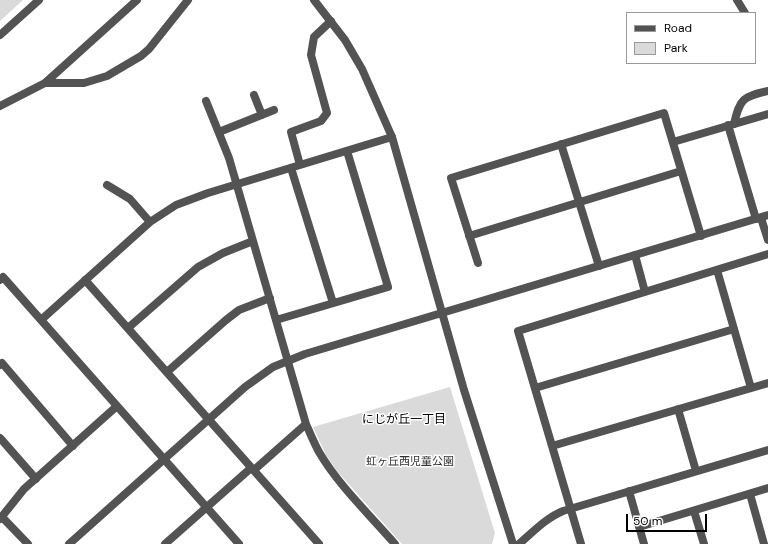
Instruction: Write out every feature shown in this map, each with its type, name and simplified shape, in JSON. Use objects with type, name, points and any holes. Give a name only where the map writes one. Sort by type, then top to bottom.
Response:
[{"type":"street","points":[[0,35],[39,0]]},
{"type":"street","points":[[0,106],[45,84],[137,0]]},
{"type":"street","points":[[45,84],[84,83],[107,76],[141,56],[149,49],[188,0]]},
{"type":"street","points":[[314,0],[345,40],[362,69],[392,137],[464,390],[513,544]]},
{"type":"street","points":[[737,0],[744,12]]},
{"type":"street","points":[[331,21],[314,37],[311,54],[327,113],[321,121],[291,132],[296,166],[333,303]]},
{"type":"street","points":[[768,90],[745,98],[738,108],[731,124],[762,217],[768,240]]},
{"type":"street","points":[[254,95],[262,115]]},
{"type":"street","points":[[206,101],[229,158],[306,424],[319,451],[333,473],[395,544]]},
{"type":"street","points":[[219,132],[274,110]]},
{"type":"street","points":[[478,263],[451,178],[664,113],[700,236]]},
{"type":"street","points":[[673,142],[768,114]]},
{"type":"street","points":[[41,320],[150,222],[176,205],[208,193],[392,137]]},
{"type":"street","points":[[561,144],[599,266]]},
{"type":"street","points":[[276,320],[388,287],[346,151]]},
{"type":"street","points":[[470,236],[681,171]]},
{"type":"street","points":[[107,185],[130,199],[150,222]]},
{"type":"street","points":[[70,544],[259,376],[273,367],[305,354],[762,217]]},
{"type":"street","points":[[128,328],[198,267],[223,253],[254,241]]},
{"type":"street","points":[[581,544],[518,331],[768,254]]},
{"type":"street","points":[[635,255],[645,292]]},
{"type":"street","points":[[717,270],[751,388]]},
{"type":"street","points":[[0,280],[3,278],[239,544]]},
{"type":"street","points":[[85,280],[319,544]]},
{"type":"street","points":[[167,372],[239,310],[270,298]]},
{"type":"street","points":[[535,388],[734,329]]},
{"type":"street","points":[[0,365],[2,363],[73,446]]},
{"type":"street","points":[[552,446],[768,383]]},
{"type":"street","points":[[28,544],[1,518],[24,489],[117,406]]},
{"type":"street","points":[[678,410],[696,471]]},
{"type":"street","points":[[165,544],[306,424]]},
{"type":"street","points":[[0,438],[36,479]]},
{"type":"street","points":[[518,544],[550,518],[571,508],[768,450]]},
{"type":"street","points":[[639,527],[768,488]]},
{"type":"street","points":[[628,491],[644,544]]},
{"type":"street","points":[[750,494],[764,544]]},
{"type":"street","points":[[694,510],[704,544]]},
{"type":"green space","points":[[0,0],[23,0],[0,21]]},
{"type":"green space","name":"虹ヶ丘西児童公園","points":[[450,387],[495,533],[492,544],[402,544],[337,471],[326,455],[313,427]]},
{"type":"district","name":"にじが丘一丁目","points":[[404,420]]}]
